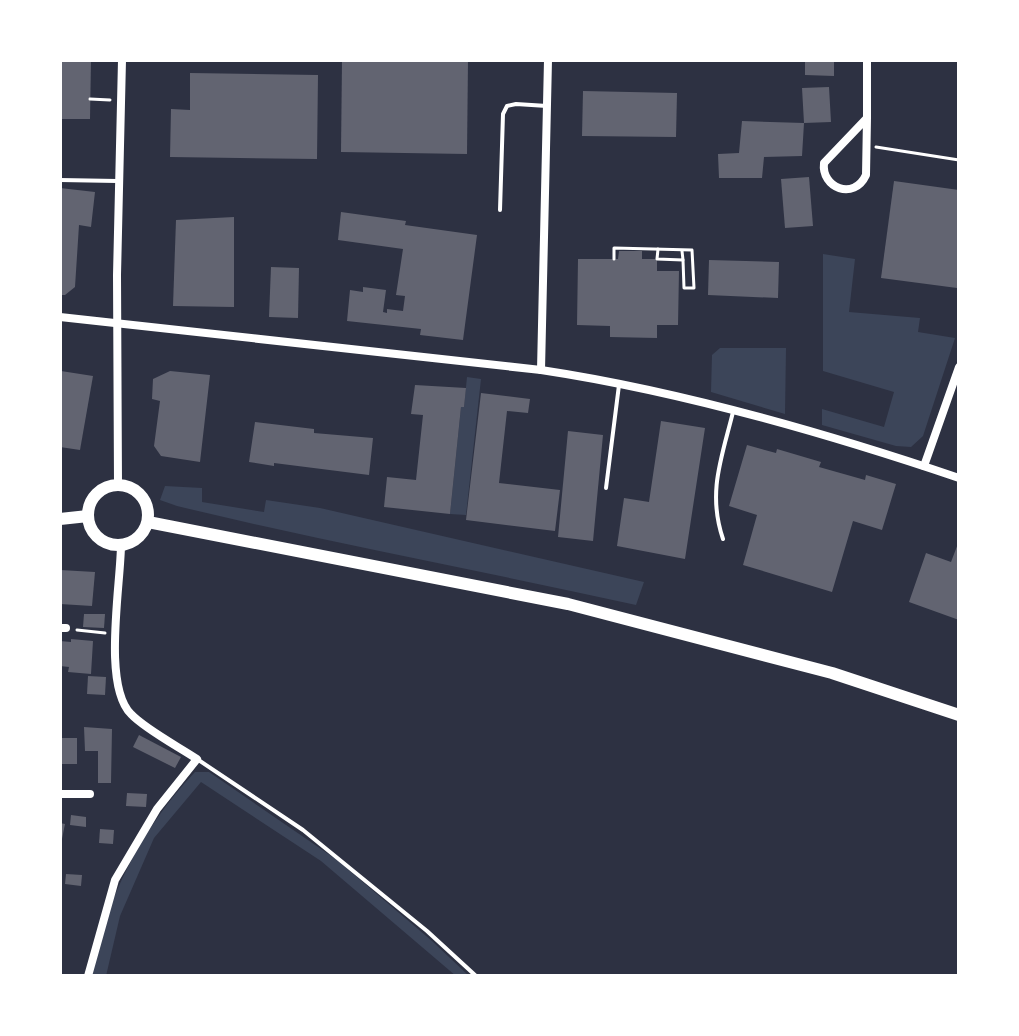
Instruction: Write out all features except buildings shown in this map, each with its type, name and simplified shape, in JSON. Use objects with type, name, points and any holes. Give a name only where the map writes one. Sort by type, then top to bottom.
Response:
[{"type":"main road","points":[[118,484],[142,496],[147,504],[148,522],[135,540],[121,544],[103,540],[90,526],[88,516],[96,494],[110,485],[118,484]]},
{"type":"main road","points":[[60,519],[88,516]]},
{"type":"main road","points":[[148,522],[568,604],[818,669],[959,715]]},
{"type":"street","points":[[118,484],[117,323],[122,60]]},
{"type":"street","points":[[541,370],[548,60]]},
{"type":"street","points":[[867,60],[867,118],[867,146],[866,175],[862,184],[854,189],[832,184],[823,170],[824,163],[867,118]]},
{"type":"street","points":[[60,317],[541,370],[620,383],[733,412],[959,478]]},
{"type":"street","points":[[924,466],[959,367]]},
{"type":"street","points":[[88,976],[115,880],[157,809],[197,759],[129,714],[120,693],[115,634],[121,544]]},
{"type":"street","points":[[60,794],[90,794]]},
{"type":"lane","points":[[500,210],[503,114],[507,106],[516,104],[547,106]]},
{"type":"lane","points":[[60,180],[120,181]]},
{"type":"lane","points":[[606,488],[620,383]]},
{"type":"lane","points":[[723,539],[714,495],[733,412]]},
{"type":"lane","points":[[197,759],[303,830],[427,931],[476,976]]},
{"type":"path","points":[[90,99],[121,101]]},
{"type":"path","points":[[867,146],[959,160]]},
{"type":"path","points":[[614,259],[614,248],[692,250],[694,288],[684,288],[682,250]]},
{"type":"path","points":[[658,249],[657,259],[683,260]]},
{"type":"path","points":[[63,628],[115,634]]},
{"type":"shaded area","points":[[823,254],[855,259],[849,312],[920,318],[918,332],[955,338],[923,436],[911,447],[896,446],[822,425],[822,409],[884,427],[894,392],[823,371]]},
{"type":"shaded area","points":[[720,348],[786,348],[785,414],[711,392],[712,355]]},
{"type":"shaded area","points":[[467,377],[481,379],[466,515],[450,514],[461,407],[464,407]]},
{"type":"shaded area","points":[[165,486],[202,488],[202,502],[264,512],[266,500],[320,508],[644,582],[636,605],[177,506],[160,500]]},
{"type":"shaded area","points":[[195,772],[209,772],[337,860],[469,976],[456,976],[321,861],[201,782],[154,838],[120,916],[106,976],[91,976],[106,920],[128,866],[158,816]]}]
